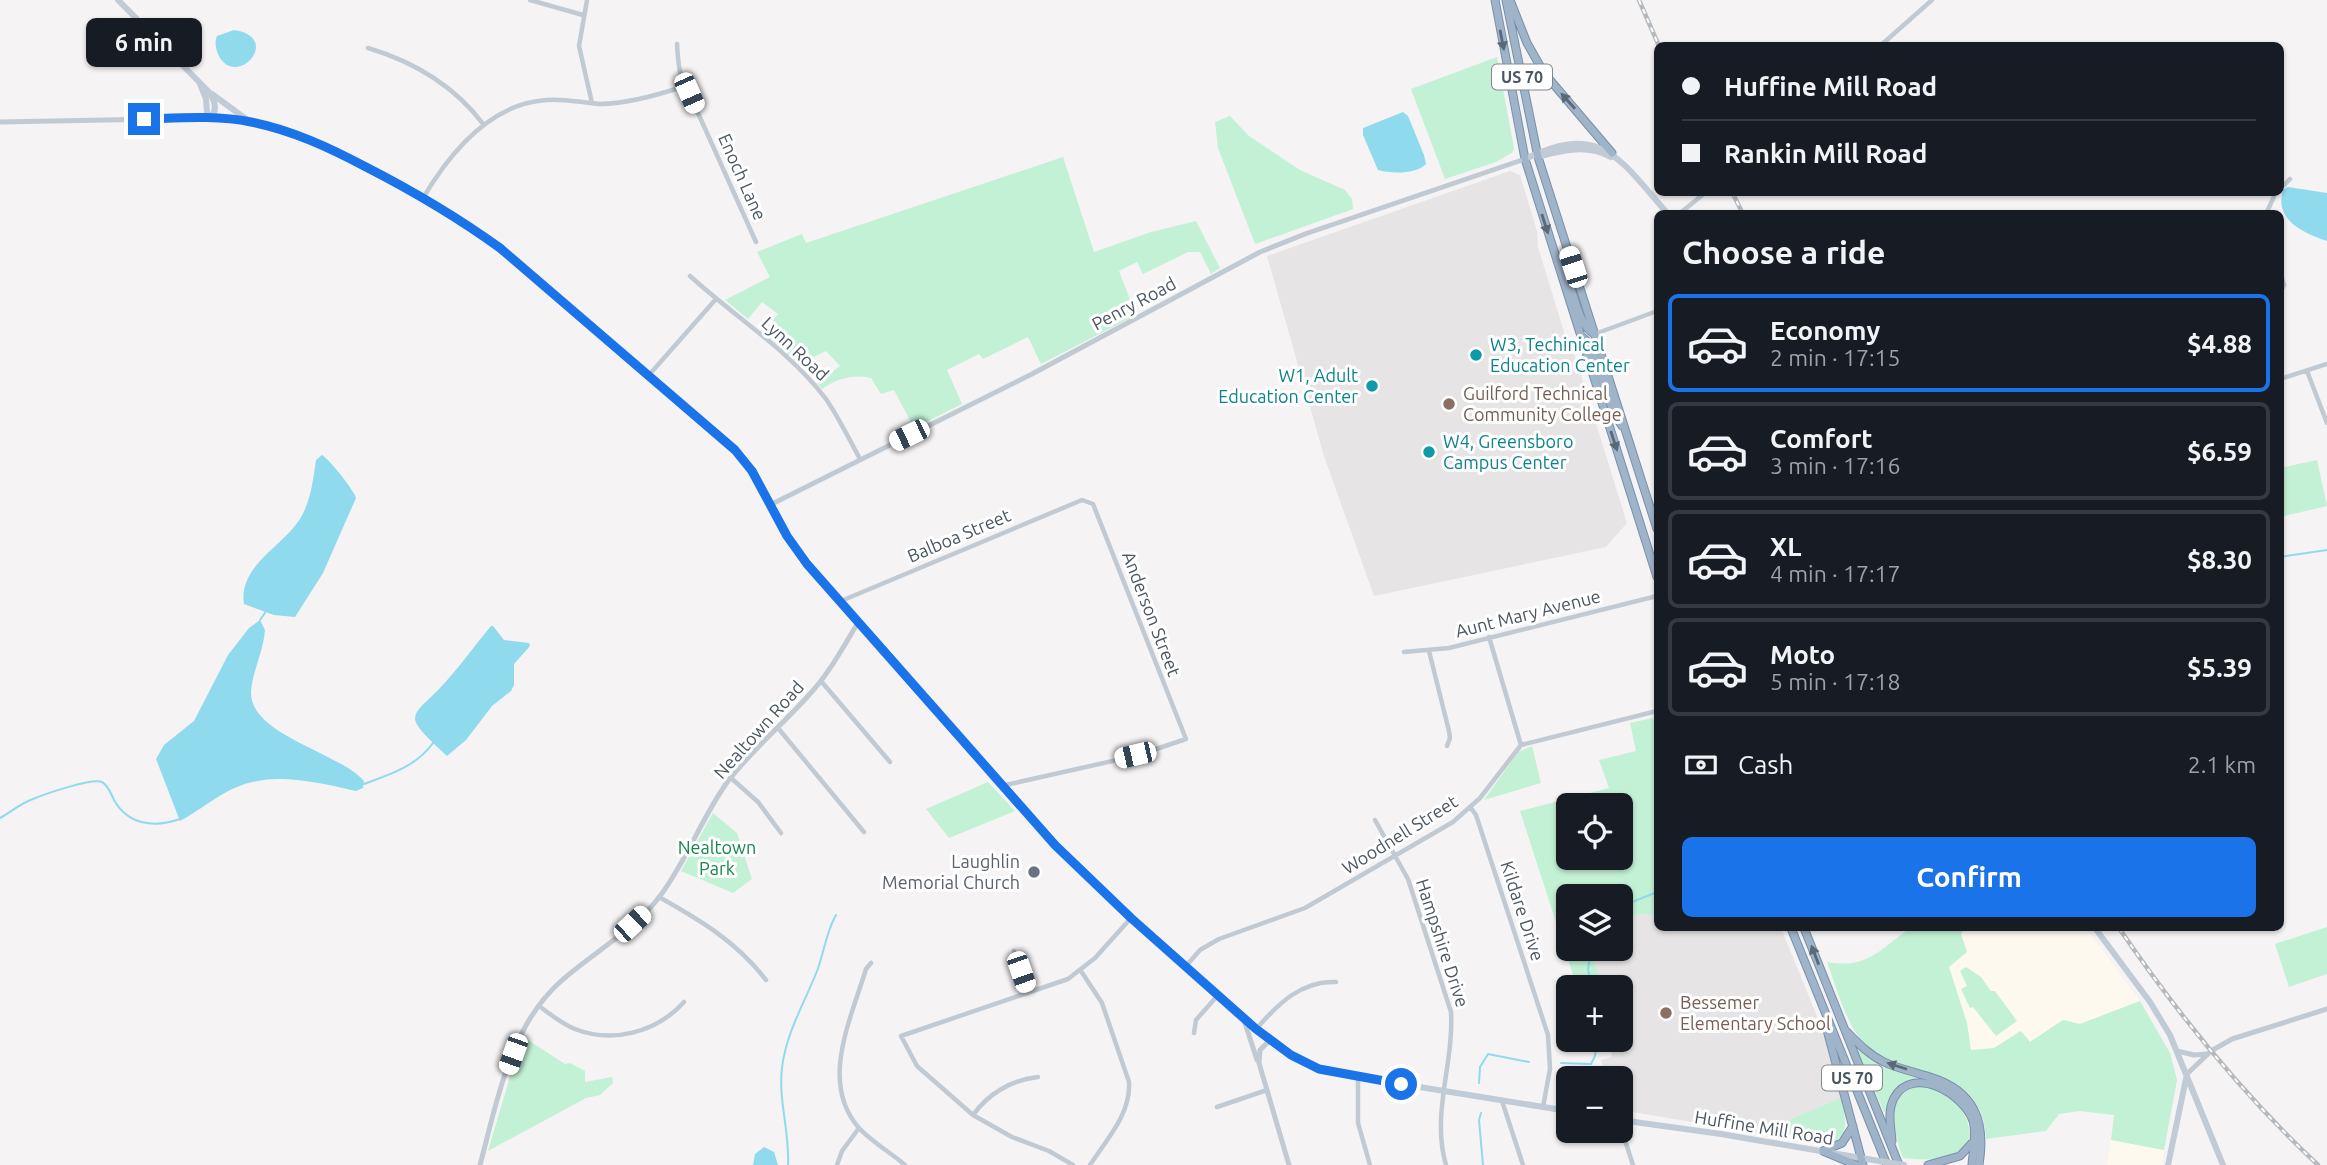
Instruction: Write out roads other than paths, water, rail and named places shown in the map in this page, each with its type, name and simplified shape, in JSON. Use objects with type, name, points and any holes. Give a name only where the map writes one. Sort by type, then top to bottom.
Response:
[{"type":"highway","name":"US 70","points":[[1495,0],[1525,159],[1654,568]]},
{"type":"highway","name":"US 70","points":[[1508,0],[1538,155],[1654,520]]},
{"type":"highway","points":[[1508,0],[1544,73],[1612,153]]},
{"type":"highway","points":[[1558,265],[1569,280],[1584,324],[1595,334]]},
{"type":"highway","points":[[1580,335],[1589,342],[1614,414],[1626,432]]},
{"type":"highway","name":"US 70","points":[[1792,931],[1887,1165]]},
{"type":"highway","name":"US 70","points":[[1805,931],[1893,1153],[1901,1165]]},
{"type":"highway","points":[[1817,991],[1853,1125],[1860,1163],[1823,1151]]},
{"type":"highway","points":[[1844,1029],[1878,1059],[1947,1083],[1964,1095],[1978,1118],[1982,1137],[1981,1163]]},
{"type":"highway","points":[[1893,1153],[1889,1113],[1895,1096],[1903,1088],[1917,1084],[1936,1086],[1953,1094],[1972,1118],[1972,1165]]},
{"type":"highway","points":[[1823,1151],[1842,1143],[1853,1125]]},
{"type":"highway","points":[[1928,1165],[1960,1156],[1974,1139]]},
{"type":"main road","points":[[118,0],[199,83],[228,108],[250,121]]},
{"type":"main road","points":[[199,83],[211,118]]},
{"type":"main road","points":[[208,91],[215,107],[211,118]]},
{"type":"main road","points":[[211,118],[250,121],[298,135],[424,198],[500,248],[649,375],[735,450],[752,471],[787,536],[807,564],[1000,786],[1055,845],[1131,918],[1270,1040],[1291,1055],[1319,1069],[1556,1109]]},
{"type":"main road","points":[[1525,159],[1576,143],[1592,144],[1612,153],[1664,210]]},
{"type":"main road","points":[[1538,155],[1584,149],[1606,154],[1625,166]]},
{"type":"main road","points":[[2097,931],[2150,1002],[2177,1051],[2223,1165]]},
{"type":"main road","points":[[2168,1165],[2187,1074]]},
{"type":"main road","name":"Huffine Mill Road","points":[[1633,1122],[1823,1151]]},
{"type":"main road","points":[[1860,1163],[1873,1160],[1901,1165]]},
{"type":"street","points":[[530,0],[583,15]]},
{"type":"street","points":[[587,0],[579,46],[592,103]]},
{"type":"street","points":[[1885,42],[1932,0]]},
{"type":"street","name":"Enoch Lane","points":[[677,44],[679,67],[685,86],[756,242]]},
{"type":"street","points":[[368,48],[404,60],[435,77],[465,102],[484,125]]},
{"type":"street","points":[[424,198],[453,156],[484,125],[508,111],[539,100],[592,103],[624,101],[685,86]]},
{"type":"street","points":[[0,122],[211,118]]},
{"type":"street","name":"Penry Road","points":[[770,505],[1043,369],[1272,247],[1525,159]]},
{"type":"street","points":[[2284,185],[2290,179]]},
{"type":"street","points":[[1684,210],[1701,196]]},
{"type":"street","name":"Lynn Road","points":[[690,276],[763,336],[824,396],[839,418],[860,459]]},
{"type":"street","points":[[649,375],[716,299]]},
{"type":"street","points":[[1595,334],[1654,312]]},
{"type":"street","points":[[2284,378],[2327,364]]},
{"type":"street","points":[[2307,371],[2327,423]]},
{"type":"street","name":"Balboa Street","points":[[841,601],[1082,500],[1088,500]]},
{"type":"street","name":"Anderson Street","points":[[1000,786],[1135,755],[1186,739],[1099,517],[1088,500]]},
{"type":"street","name":"Aunt Mary Avenue","points":[[1404,652],[1449,648],[1489,636],[1654,598]]},
{"type":"street","name":"Nealtown Road","points":[[480,1165],[506,1072],[520,1036],[538,1006],[558,983],[632,924],[659,897],[731,778],[821,681],[859,621]]},
{"type":"street","points":[[1489,636],[1521,745],[1654,712]]},
{"type":"street","points":[[1429,651],[1449,731],[1447,746]]},
{"type":"street","points":[[821,681],[890,762]]},
{"type":"street","points":[[778,729],[864,832]]},
{"type":"street","name":"Woodnell Street","points":[[1186,966],[1200,950],[1219,939],[1306,908],[1453,822],[1471,808],[1521,745]]},
{"type":"street","points":[[731,778],[758,802],[781,833]]},
{"type":"street","name":"Kildare Drive","points":[[1471,808],[1476,816],[1548,1035],[1550,1056],[1543,1107]]},
{"type":"street","name":"Hampshire Drive","points":[[1375,820],[1408,879],[1451,1012],[1452,1030],[1440,1126],[1441,1147],[1446,1165]]},
{"type":"street","points":[[659,897],[723,935],[766,980]]},
{"type":"street","points":[[1073,1165],[1049,1151],[1012,1137],[973,1115],[917,1066],[901,1035],[1068,979],[1095,958],[1131,918]]},
{"type":"street","points":[[1014,951],[1028,993]]},
{"type":"street","points":[[871,964],[866,969],[841,1052],[839,1085],[842,1098],[859,1128],[905,1165]]},
{"type":"street","points":[[1081,971],[1102,1003],[1129,1082],[1130,1095],[1127,1108],[1090,1165]]},
{"type":"street","points":[[1256,1029],[1285,1000],[1302,989],[1324,981],[1336,982]]},
{"type":"street","points":[[1194,1033],[1196,1020],[1218,995]]},
{"type":"street","points":[[538,1006],[573,1029],[610,1036],[640,1030],[664,1019],[684,1002]]},
{"type":"street","points":[[2187,1074],[2207,1054],[2232,1039],[2327,1010]]},
{"type":"street","points":[[1243,1017],[1289,1165]]},
{"type":"street","points":[[1259,1063],[1260,1050],[1270,1040]]},
{"type":"street","points":[[2177,1051],[2194,1055],[2207,1054]]},
{"type":"street","points":[[973,1115],[990,1095],[1028,1078],[1038,1077]]},
{"type":"street","points":[[1358,1077],[1358,1123],[1370,1165]]},
{"type":"street","points":[[1217,1107],[1267,1090]]},
{"type":"street","points":[[1502,1101],[1522,1165]]},
{"type":"street","points":[[837,1165],[842,1151],[859,1128]]},
{"type":"street","points":[[1626,1143],[1633,1165]]},
{"type":"water","points":[[234,30],[248,34],[255,41],[256,50],[252,58],[237,67],[228,65],[220,58],[216,44],[217,36]]},
{"type":"water","points":[[1403,112],[1408,116],[1426,164],[1417,170],[1404,172],[1378,170],[1363,135],[1363,128]]},
{"type":"water","points":[[2288,187],[2327,193],[2327,241],[2300,229],[2287,217],[2281,200],[2284,189]]},
{"type":"water","points":[[322,455],[341,475],[356,498],[323,573],[295,617],[274,615],[244,604],[248,578],[263,557],[292,529],[304,512],[316,460]]},
{"type":"water","points":[[260,620],[265,630],[251,692],[255,707],[265,720],[280,731],[352,771],[364,781],[363,788],[356,791],[281,779],[251,782],[222,794],[180,821],[156,759],[164,745],[194,721],[228,655],[249,628]]},
{"type":"water","points":[[491,626],[504,640],[529,643],[530,646],[514,664],[514,685],[511,691],[492,706],[466,740],[447,756],[419,728],[415,716]]},
{"type":"water","points":[[764,1147],[774,1152],[778,1165],[753,1165],[755,1154]]},
{"type":"waterway","points":[[2284,556],[2327,550]]},
{"type":"waterway","points":[[260,620],[267,610]]},
{"type":"waterway","points":[[364,784],[411,764],[433,743]]},
{"type":"waterway","points":[[0,818],[39,797],[96,781],[106,785],[120,808],[134,819],[151,824],[180,819]]},
{"type":"waterway","points":[[1633,902],[1654,893]]},
{"type":"waterway","points":[[788,1165],[781,1080],[784,1055],[836,915]]},
{"type":"waterway","points":[[1589,961],[1589,975]]},
{"type":"waterway","points":[[1561,1063],[1591,1064],[1596,1052]]},
{"type":"waterway","points":[[1479,1083],[1480,1067],[1488,1054],[1529,1062]]},
{"type":"waterway","points":[[1481,1113],[1479,1120],[1483,1165]]},
{"type":"railway","points":[[1639,0],[1657,42]]},
{"type":"railway","points":[[1734,196],[1741,210]]},
{"type":"railway","points":[[2121,931],[2212,1052],[2263,1110],[2318,1165]]},
{"type":"place","name":"W3, Techinical Education Center","points":[[1476,355]]},
{"type":"place","name":"W1, Adult Education Center","points":[[1372,386]]},
{"type":"place","name":"Guilford Technical Community College","points":[[1449,404]]},
{"type":"place","name":"W4, Greensboro Campus Center","points":[[1429,452]]},
{"type":"place","name":"Laughlin Memorial Church","points":[[1034,872]]},
{"type":"place","name":"Bessemer Elementary School","points":[[1666,1013]]},
{"type":"park label","name":"Nealtown Park","points":[[717,858]]}]
